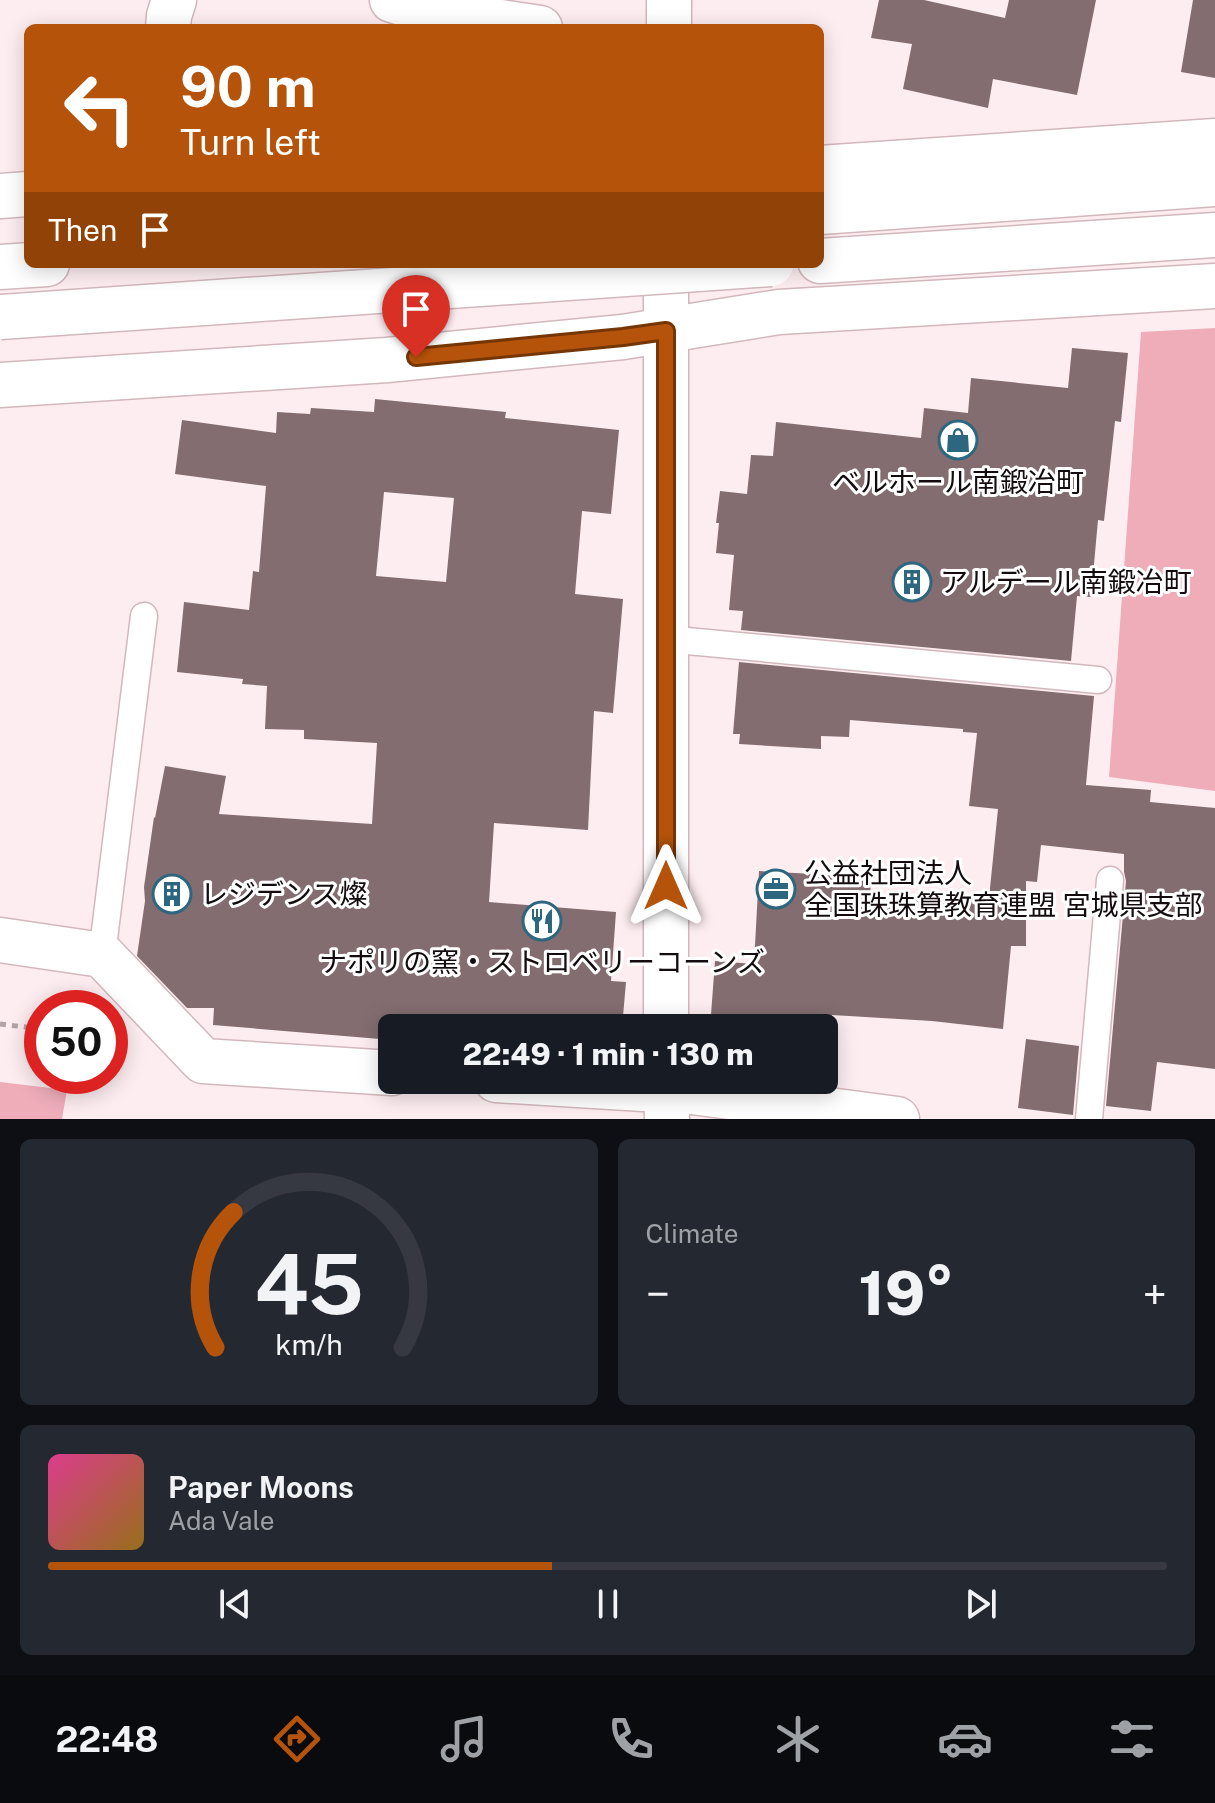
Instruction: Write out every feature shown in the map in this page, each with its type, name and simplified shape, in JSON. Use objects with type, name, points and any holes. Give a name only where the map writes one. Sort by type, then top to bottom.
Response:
[{"type":"street","points":[[168,24],[174,0]]},
{"type":"street","points":[[392,0],[428,11],[514,24]]},
{"type":"street","points":[[669,0],[669,24]]},
{"type":"street","points":[[824,168],[1215,141]]},
{"type":"street","points":[[824,212],[1215,184]]},
{"type":"street","points":[[0,196],[24,194]]},
{"type":"street","points":[[824,261],[1215,235]]},
{"type":"street","points":[[0,267],[24,265]]},
{"type":"street","points":[[666,268],[666,1014]]},
{"type":"street","points":[[0,317],[713,268]]},
{"type":"street","points":[[777,268],[779,312]]},
{"type":"street","points":[[0,385],[387,360],[623,337],[779,312],[1215,286]]},
{"type":"street","points":[[0,940],[102,955],[203,1061],[378,1072]]},
{"type":"street","points":[[636,1094],[666,1097],[692,1092],[897,1119]]},
{"type":"lane","points":[[102,955],[144,616]]},
{"type":"lane","points":[[666,639],[1098,680]]},
{"type":"lane","points":[[1089,1119],[1110,880]]},
{"type":"path","points":[[0,1024],[24,1027]]},
{"type":"shaded area","points":[[1215,328],[1215,791],[1109,777],[1141,332]]},
{"type":"shaded area","points":[[0,1082],[24,1085],[24,1094],[66,1094],[62,1119],[0,1119]]},
{"type":"building","points":[[879,0],[924,0],[1005,18],[1009,0],[1096,0],[1077,95],[993,79],[988,108],[903,89],[912,44],[871,38]]},
{"type":"building","points":[[1193,0],[1215,0],[1215,78],[1181,72]]},
{"type":"building","points":[[1072,348],[1128,353],[1121,422],[1115,421],[1104,521],[1098,520],[1091,597],[1077,596],[1071,661],[741,630],[743,611],[729,610],[734,555],[716,553],[720,491],[747,494],[751,455],[773,456],[776,422],[921,438],[924,408],[968,413],[971,378],[1068,388]]},
{"type":"building","points":[[375,399],[506,412],[505,418],[619,430],[611,514],[582,511],[575,594],[623,599],[613,713],[594,711],[588,830],[494,823],[489,902],[616,912],[611,981],[626,982],[623,1014],[378,1014],[378,1039],[213,1025],[214,1008],[187,1008],[137,956],[154,817],[165,766],[226,776],[219,814],[372,824],[377,743],[304,739],[304,730],[265,729],[267,686],[242,684],[243,679],[177,672],[184,602],[249,610],[253,571],[259,572],[266,486],[175,474],[182,420],[276,433],[277,412],[310,414],[311,408],[374,412]],"holes":[[[384,492],[454,498],[446,582],[376,576]]]},
{"type":"building","points":[[739,662],[1094,696],[1086,785],[1151,790],[1150,802],[1215,808],[1215,1069],[1157,1062],[1151,1111],[1106,1106],[1126,881],[1124,854],[1041,845],[1037,882],[1026,881],[1026,946],[1011,946],[1003,1029],[838,1014],[711,1014],[715,961],[754,964],[759,871],[871,877],[870,899],[989,898],[998,809],[969,806],[977,733],[963,732],[963,729],[850,720],[849,737],[821,736],[821,749],[739,744],[740,734],[733,734]]},
{"type":"building","points":[[1026,1039],[1079,1046],[1073,1115],[1018,1108]]},
{"type":"place","name":"ベルホール南鍛冶町","points":[[958,440]]},
{"type":"place","name":"アルデール南鍛冶町","points":[[912,582]]},
{"type":"place","name":"公益社団法人 全国珠珠算教育連盟 宮城県支部","points":[[776,889]]},
{"type":"place","name":"レジデンス燦","points":[[172,894]]},
{"type":"place","name":"ナポリの窯・ストロベリーコーンズ","points":[[542,921]]},
{"type":"route","points":[[416,357],[666,331],[666,886]]}]
